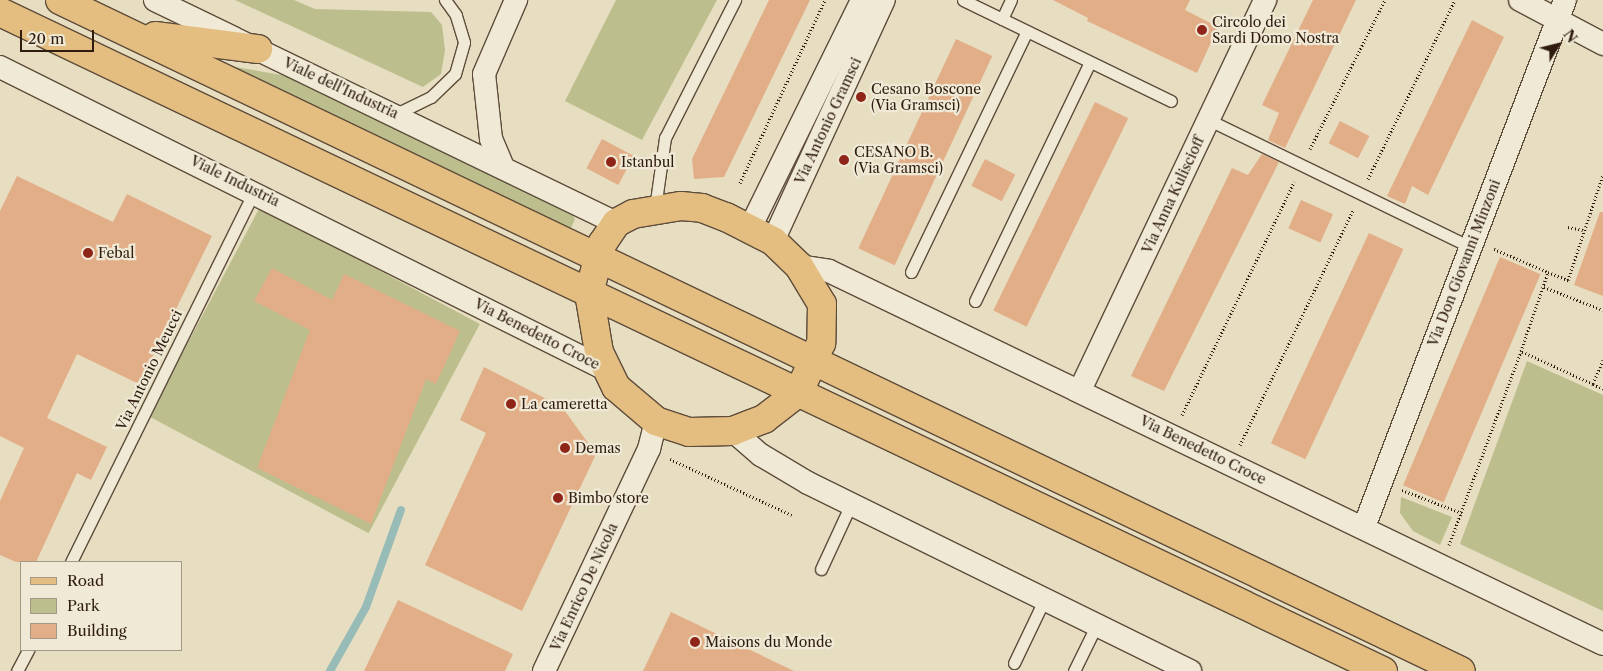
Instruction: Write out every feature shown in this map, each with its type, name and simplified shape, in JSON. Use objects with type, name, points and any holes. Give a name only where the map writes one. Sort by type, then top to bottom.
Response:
[{"type":"main road","points":[[60,0],[1461,671]]},
{"type":"main road","points":[[0,12],[1383,671]]},
{"type":"main road","points":[[131,34],[258,49]]},
{"type":"main road","points":[[655,208],[702,208],[762,235],[800,266],[822,304],[824,319],[816,361],[798,392],[764,419],[733,431],[689,432],[656,421],[630,402],[605,369],[589,293],[597,256],[616,223],[655,208]]},
{"type":"street","name":"Viale dell'Industria","points":[[155,0],[396,114],[616,223]]},
{"type":"street","points":[[503,167],[491,139],[484,74],[516,0]]},
{"type":"street","name":"Via Antonio Gramsci","points":[[762,235],[862,0]]},
{"type":"street","name":"Via Antonio Gramsci","points":[[762,235],[884,0]]},
{"type":"street","name":"Via Anna Kuliscioff","points":[[1080,390],[1264,0]]},
{"type":"street","points":[[1520,0],[1561,9],[1603,44]]},
{"type":"street","name":"Via Don Giovanni Minzoni","points":[[1364,527],[1561,9]]},
{"type":"street","name":"Viale Industria","points":[[0,67],[468,298]]},
{"type":"street","name":"Via Benedetto Croce","points":[[800,266],[829,271],[1080,390],[1171,436],[1364,527],[1603,644]]},
{"type":"street","name":"Via Benedetto Croce","points":[[468,298],[605,369]]},
{"type":"street","name":"Via Enrico De Nicola","points":[[544,671],[649,449],[656,421]]},
{"type":"street","points":[[733,431],[761,455],[851,504],[1190,671]]},
{"type":"lane","points":[[396,114],[431,97],[455,74],[464,42],[456,15],[445,0]]},
{"type":"lane","points":[[655,208],[665,138],[735,0]]},
{"type":"lane","points":[[963,0],[1171,101]]},
{"type":"lane","points":[[1002,19],[1011,0]]},
{"type":"lane","points":[[911,272],[1027,31]]},
{"type":"lane","points":[[975,301],[1090,62]]},
{"type":"lane","points":[[1209,120],[1470,247]]},
{"type":"lane","name":"Via Antonio Meucci","points":[[71,561],[254,191]]},
{"type":"lane","points":[[821,569],[851,504]]},
{"type":"lane","points":[[1014,663],[1045,598]]},
{"type":"lane","points":[[1074,671],[1097,624]]},
{"type":"lane","points":[[17,671],[27,651]]},
{"type":"path","points":[[740,182],[824,0]]},
{"type":"path","points":[[1171,436],[1302,165],[1385,0]]},
{"type":"path","points":[[1231,465],[1455,0]]},
{"type":"path","points":[[1502,252],[1568,280],[1583,230],[1603,175]]},
{"type":"path","points":[[1568,227],[1583,230]]},
{"type":"path","points":[[1451,541],[1522,351],[1548,272]]},
{"type":"path","points":[[1544,287],[1603,310]]},
{"type":"path","points":[[1522,351],[1603,389]]},
{"type":"path","points":[[1593,384],[1603,360]]},
{"type":"path","points":[[649,449],[792,515]]},
{"type":"path","points":[[1416,495],[1462,512]]},
{"type":"green space","points":[[235,0],[294,0],[315,9],[431,12],[442,25],[445,50],[441,74],[423,87]]},
{"type":"green space","points":[[616,0],[717,0],[642,140],[565,101]]},
{"type":"green space","points":[[207,62],[293,77],[568,209],[575,219],[571,228],[559,229]]},
{"type":"green space","points":[[260,207],[480,324],[369,533],[149,416]]},
{"type":"green space","points":[[1527,361],[1603,395],[1603,611],[1460,544]]},
{"type":"green space","points":[[1401,497],[1452,517],[1440,545],[1413,531],[1400,513]]},
{"type":"building","points":[[769,0],[810,0],[724,177],[694,179],[692,159]]},
{"type":"building","points":[[1053,0],[1190,0],[1185,10],[1218,27],[1197,73],[1087,21],[1088,18]]},
{"type":"building","points":[[1313,0],[1356,0],[1285,148],[1268,140],[1279,113],[1262,105]]},
{"type":"building","points":[[1472,20],[1504,37],[1428,195],[1412,186],[1405,204],[1387,196]]},
{"type":"building","points":[[956,39],[992,56],[895,265],[858,248]]},
{"type":"building","points":[[1095,102],[1128,118],[1027,327],[993,311]]},
{"type":"building","points":[[1340,121],[1369,136],[1358,158],[1329,143]]},
{"type":"building","points":[[602,139],[634,156],[618,185],[587,168]]},
{"type":"building","points":[[1262,154],[1279,162],[1164,391],[1131,376],[1232,168],[1248,175]]},
{"type":"building","points":[[985,159],[1015,174],[1002,201],[971,186]]},
{"type":"building","points":[[17,176],[113,222],[127,194],[212,236],[139,384],[77,354],[47,418],[107,447],[91,480],[77,473],[36,561],[16,562],[0,555],[0,501],[24,448],[0,436],[0,211]]},
{"type":"building","points":[[1301,200],[1333,214],[1320,243],[1288,228]]},
{"type":"building","points":[[1600,212],[1603,212],[1603,296],[1574,285]]},
{"type":"building","points":[[1369,233],[1403,249],[1305,459],[1271,443]]},
{"type":"building","points":[[1500,257],[1541,274],[1444,502],[1403,485]]},
{"type":"building","points":[[272,268],[332,300],[344,274],[460,331],[436,384],[426,379],[371,524],[257,468],[310,330],[254,301]]},
{"type":"building","points":[[484,367],[562,407],[596,454],[522,611],[425,565],[486,433],[460,420]]},
{"type":"building","points":[[398,600],[513,654],[505,671],[364,671]]},
{"type":"building","name":"Maisons du Monde","points":[[671,612],[794,671],[643,671]]},
{"type":"waterway","points":[[330,671],[366,607],[401,510]]},
{"type":"place","name":"Circolo dei Sardi Domo Nostra","points":[[1202,30]]},
{"type":"place","name":"Cesano Boscone (Via Gramsci)","points":[[861,97]]},
{"type":"place","name":"CESANO B. (Via Gramsci)","points":[[844,160]]},
{"type":"place","name":"Istanbul","points":[[611,162]]},
{"type":"place","name":"Febal","points":[[88,253]]},
{"type":"place","name":"La cameretta","points":[[511,404]]},
{"type":"place","name":"Demas","points":[[565,448]]},
{"type":"place","name":"Bimbo store","points":[[558,498]]},
{"type":"place","name":"Maisons du Monde","points":[[695,642]]}]
